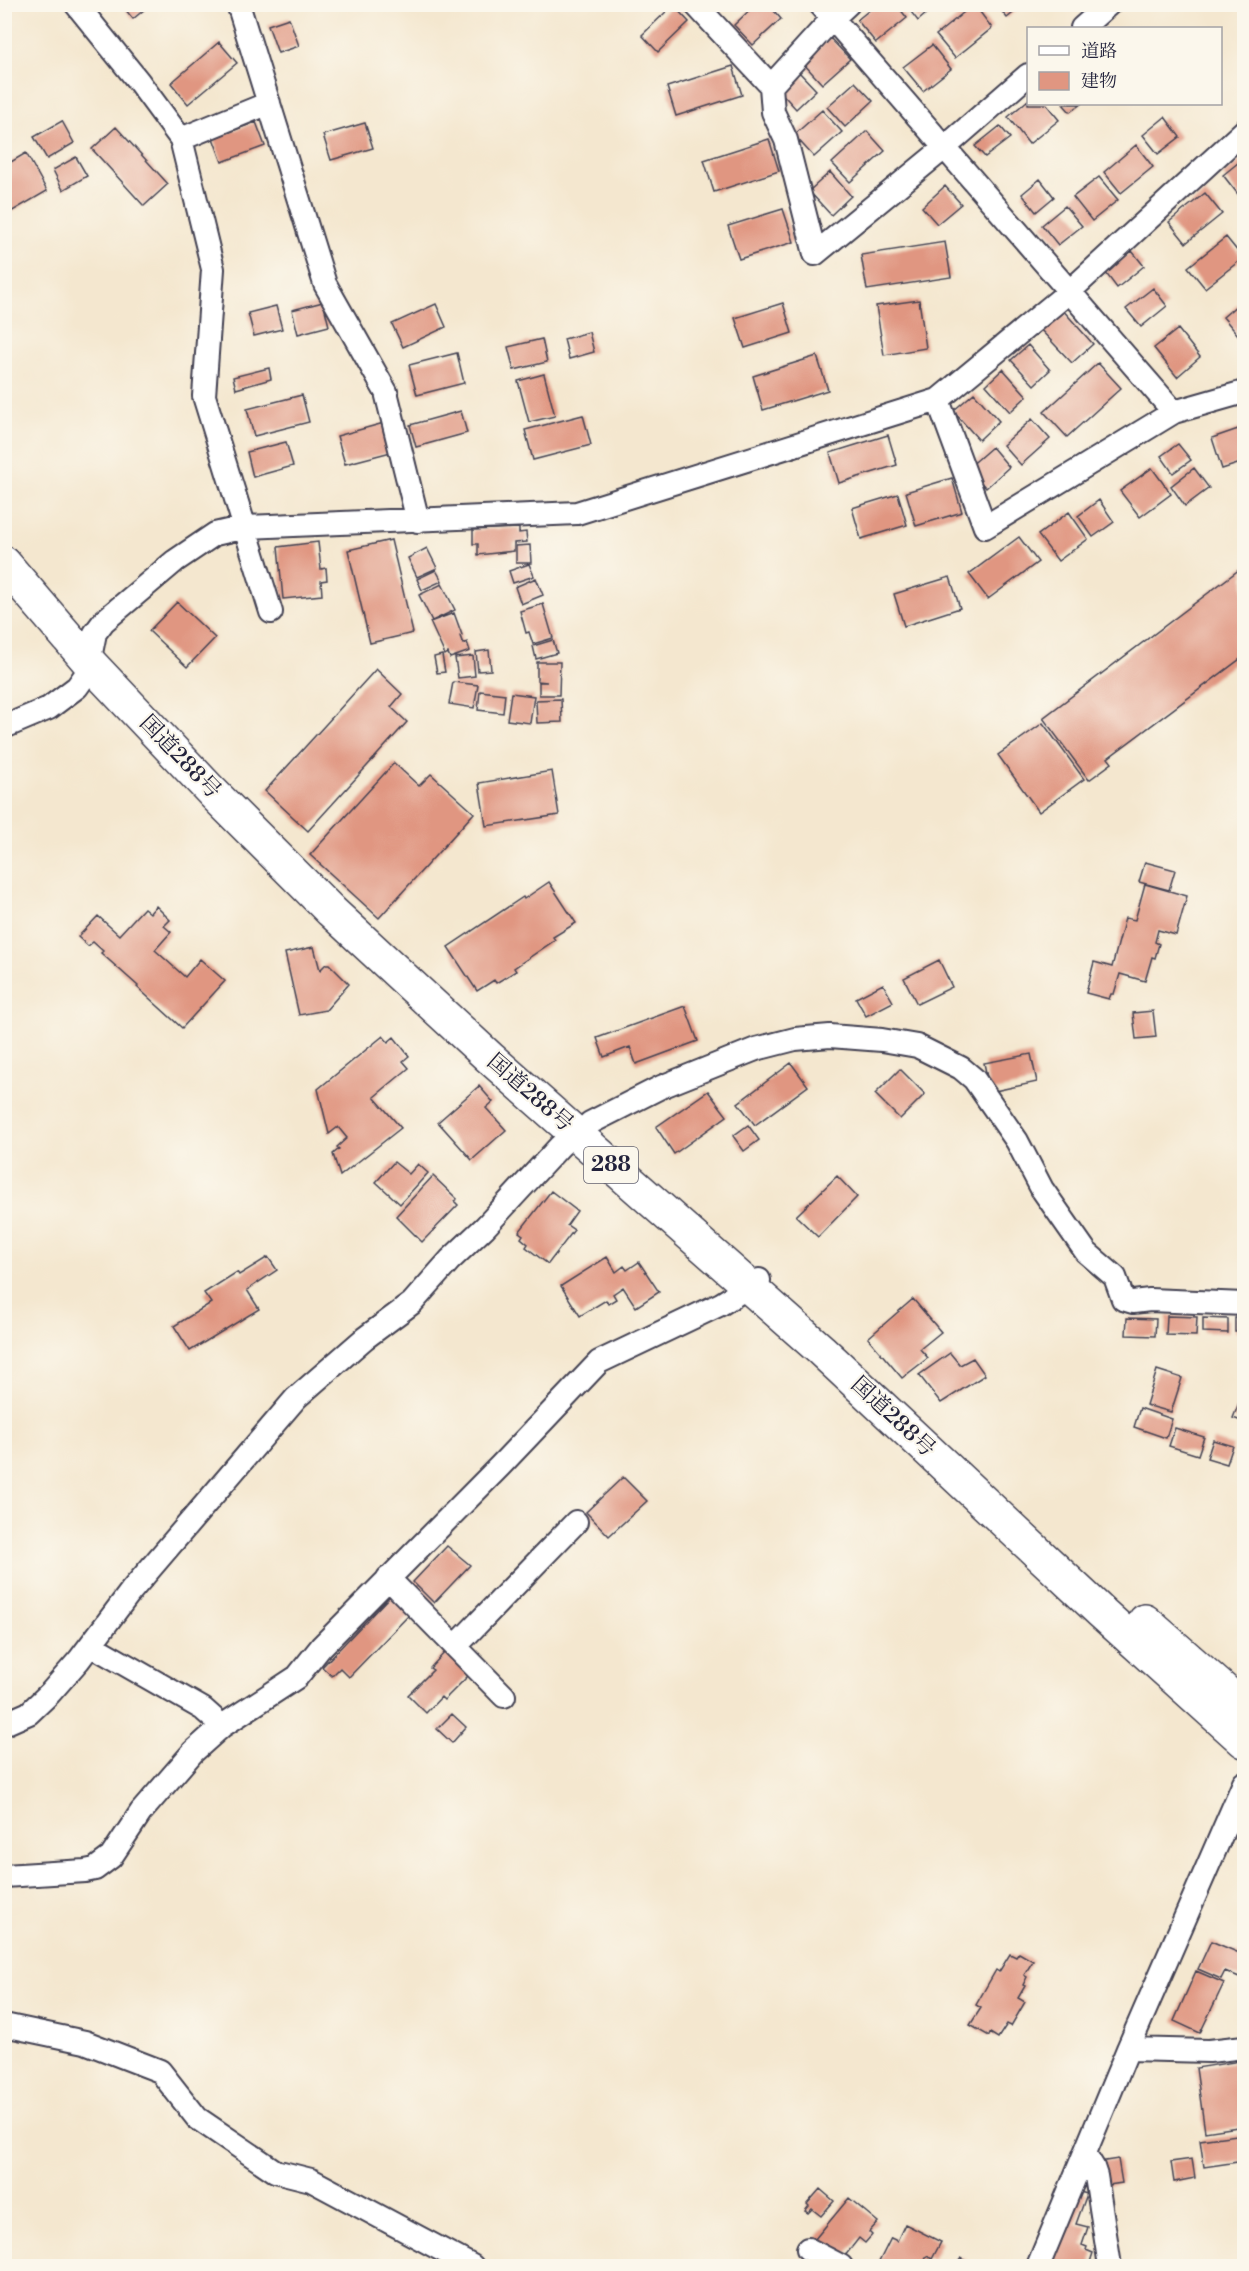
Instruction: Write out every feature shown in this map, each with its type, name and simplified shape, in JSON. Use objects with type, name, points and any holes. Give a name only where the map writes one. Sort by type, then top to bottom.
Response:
[{"type":"highway","name":"国道288号","points":[[4,536],[91,651],[212,792],[331,911],[490,1058],[583,1128],[754,1284],[948,1449],[1245,1708]]},
{"type":"highway","name":"国道288号","points":[[4,563],[91,651]]},
{"type":"highway","name":"国道288号","points":[[754,1284],[830,1359],[1101,1612],[1245,1741]]},
{"type":"street","points":[[76,4],[139,82],[181,139],[213,269],[204,396],[271,612]]},
{"type":"street","points":[[238,4],[325,284],[386,392],[418,520]]},
{"type":"street","points":[[695,4],[771,86],[773,112],[786,140],[815,254],[1027,77]]},
{"type":"street","points":[[1083,27],[1109,4]]},
{"type":"street","points":[[771,86],[833,9],[943,149],[1174,412]]},
{"type":"street","points":[[181,139],[269,103]]},
{"type":"street","points":[[4,727],[49,708],[76,687],[87,673],[95,633],[104,621],[175,561],[215,534],[245,527],[577,513],[938,400],[1070,291],[1245,131]]},
{"type":"street","points":[[938,400],[986,527],[1174,412],[1245,392]]},
{"type":"street","points":[[4,1724],[29,1713],[40,1704],[91,1645],[146,1574],[296,1398],[365,1338],[412,1303],[450,1260],[560,1146],[583,1128],[671,1083],[756,1049],[795,1039],[830,1036],[854,1037],[917,1046],[961,1068],[974,1080],[1017,1141],[1042,1189],[1086,1252],[1115,1277],[1123,1299],[1133,1302],[1150,1300],[1245,1304]]},
{"type":"street","points":[[4,1876],[85,1871],[95,1869],[104,1863],[118,1848],[141,1812],[179,1767],[222,1726],[297,1677],[321,1647],[500,1467],[599,1362],[721,1304],[754,1284]]},
{"type":"street","points":[[456,1647],[576,1522]]},
{"type":"street","points":[[388,1578],[504,1696]]},
{"type":"street","points":[[91,1645],[203,1709],[222,1726]]},
{"type":"street","points":[[1038,2266],[1128,2049],[1245,1783]]},
{"type":"street","points":[[4,2025],[86,2042],[160,2071],[197,2118],[275,2171],[311,2180],[472,2266]]},
{"type":"street","points":[[1128,2049],[1209,2051],[1245,2047]]},
{"type":"street","points":[[1084,2154],[1095,2176],[1110,2266]]},
{"type":"street","points":[[808,2249],[841,2266]]},
{"type":"building","points":[[121,4],[151,4],[133,19]]},
{"type":"building","points":[[756,4],[768,4],[781,19],[753,45],[734,25]]},
{"type":"building","points":[[877,4],[896,4],[907,18],[876,43],[857,20]]},
{"type":"building","points":[[905,4],[937,4],[918,21]]},
{"type":"building","points":[[974,4],[992,28],[955,58],[936,35]]},
{"type":"building","points":[[996,4],[1024,4],[1007,18]]},
{"type":"building","points":[[673,5],[689,22],[658,52],[642,35]]},
{"type":"building","points":[[289,18],[299,46],[278,53],[268,25]]},
{"type":"building","points":[[830,38],[850,59],[822,84],[803,63]]},
{"type":"building","points":[[219,42],[237,63],[188,104],[171,83]]},
{"type":"building","points":[[932,45],[951,69],[923,91],[903,67]]},
{"type":"building","points":[[733,66],[742,95],[676,116],[667,87]]},
{"type":"building","points":[[798,71],[816,90],[796,109],[778,89]]},
{"type":"building","points":[[855,82],[873,101],[845,127],[827,107]]},
{"type":"building","points":[[1027,101],[1027,105],[1047,105],[1059,120],[1029,144],[1008,117]]},
{"type":"building","points":[[1064,105],[1080,105],[1070,112]]},
{"type":"building","points":[[822,110],[842,132],[814,157],[794,135]]},
{"type":"building","points":[[1165,117],[1180,137],[1158,154],[1143,135]]},
{"type":"building","points":[[62,121],[74,143],[47,159],[34,137]]},
{"type":"building","points":[[256,122],[265,146],[222,162],[213,138]]},
{"type":"building","points":[[365,123],[373,148],[331,160],[323,135]]},
{"type":"building","points":[[1000,126],[1010,138],[985,157],[975,146]]},
{"type":"building","points":[[116,127],[168,184],[144,206],[92,149]]},
{"type":"building","points":[[867,131],[885,151],[850,182],[832,163]]},
{"type":"building","points":[[769,139],[779,171],[714,192],[704,160]]},
{"type":"building","points":[[1136,145],[1153,167],[1121,193],[1104,172]]},
{"type":"building","points":[[26,153],[47,191],[4,216],[4,166]]},
{"type":"building","points":[[76,157],[87,176],[63,190],[53,170]]},
{"type":"building","points":[[1244,158],[1244,195],[1241,198],[1223,175]]},
{"type":"building","points":[[830,172],[851,196],[831,215],[809,191]]},
{"type":"building","points":[[1099,177],[1118,200],[1092,221],[1073,197]]},
{"type":"building","points":[[1040,179],[1054,197],[1036,212],[1022,194]]},
{"type":"building","points":[[945,186],[961,204],[937,224],[922,207]]},
{"type":"building","points":[[1205,193],[1222,214],[1186,243],[1169,222]]},
{"type":"building","points":[[1065,206],[1082,226],[1058,245],[1042,225]]},
{"type":"building","points":[[783,209],[794,242],[739,259],[728,226]]},
{"type":"building","points":[[1226,237],[1243,258],[1205,288],[1188,267]]},
{"type":"building","points":[[945,242],[951,277],[867,290],[861,255]]},
{"type":"building","points":[[1132,251],[1144,266],[1117,288],[1105,272]]},
{"type":"building","points":[[1153,288],[1167,306],[1141,327],[1126,309]]},
{"type":"building","points":[[1244,299],[1244,340],[1243,341],[1223,317]]},
{"type":"building","points":[[919,300],[926,348],[884,355],[876,306]]},
{"type":"building","points":[[323,302],[329,326],[298,334],[292,310]]},
{"type":"building","points":[[783,303],[792,333],[745,348],[735,318]]},
{"type":"building","points":[[436,304],[446,327],[403,347],[392,324]]},
{"type":"building","points":[[276,306],[282,329],[254,336],[248,313]]},
{"type":"building","points":[[1061,308],[1093,344],[1072,363],[1039,328]]},
{"type":"building","points":[[1178,329],[1200,357],[1177,377],[1154,348]]},
{"type":"building","points":[[589,332],[594,352],[569,359],[564,339]]},
{"type":"building","points":[[542,339],[547,362],[514,370],[508,347]]},
{"type":"building","points":[[1028,345],[1050,370],[1034,385],[1011,360]]},
{"type":"building","points":[[457,353],[464,383],[417,395],[409,365]]},
{"type":"building","points":[[817,356],[828,390],[763,410],[753,376]]},
{"type":"building","points":[[1098,363],[1121,388],[1067,437],[1044,412]]},
{"type":"building","points":[[269,368],[271,379],[236,389],[233,377]]},
{"type":"building","points":[[1003,369],[1027,396],[1010,412],[986,385]]},
{"type":"building","points":[[544,374],[555,416],[529,422],[518,381]]},
{"type":"building","points":[[974,393],[999,421],[979,440],[953,411]]},
{"type":"building","points":[[302,395],[309,422],[254,436],[247,409]]},
{"type":"building","points":[[461,411],[467,433],[416,447],[410,425]]},
{"type":"building","points":[[583,415],[591,445],[533,460],[525,430]]},
{"type":"building","points":[[1032,419],[1050,439],[1021,465],[1003,445]]},
{"type":"building","points":[[384,423],[391,452],[345,464],[337,436]]},
{"type":"building","points":[[1241,428],[1244,439],[1244,462],[1222,469],[1212,438]]},
{"type":"building","points":[[888,435],[897,465],[839,483],[830,453]]},
{"type":"building","points":[[286,442],[293,466],[253,477],[247,452]]},
{"type":"building","points":[[1178,444],[1191,460],[1173,473],[1161,456]]},
{"type":"building","points":[[992,447],[1009,467],[986,488],[968,468]]},
{"type":"building","points":[[1152,468],[1171,494],[1140,517],[1120,491]]},
{"type":"building","points":[[1194,468],[1209,488],[1185,506],[1171,486]]},
{"type":"building","points":[[952,478],[962,512],[916,526],[906,492]]},
{"type":"building","points":[[898,494],[907,525],[861,539],[852,508]]},
{"type":"building","points":[[1099,500],[1114,522],[1093,537],[1078,516]]},
{"type":"building","points":[[1069,512],[1088,539],[1058,561],[1038,535]]},
{"type":"building","points":[[519,528],[519,533],[526,532],[527,542],[514,543],[514,551],[478,555],[478,544],[473,544],[473,530]]},
{"type":"building","points":[[1019,537],[1038,562],[988,599],[969,574]]},
{"type":"building","points":[[391,540],[413,633],[370,643],[348,550]]},
{"type":"building","points":[[318,542],[321,569],[326,568],[327,580],[321,581],[322,595],[283,599],[278,547]]},
{"type":"building","points":[[530,545],[531,563],[516,563],[516,546]]},
{"type":"building","points":[[427,548],[437,568],[417,577],[408,558]]},
{"type":"building","points":[[529,564],[534,576],[513,583],[509,571]]},
{"type":"building","points":[[1244,566],[1244,656],[1108,758],[1112,763],[1089,780],[1043,718]]},
{"type":"building","points":[[436,570],[442,581],[422,590],[417,579]]},
{"type":"building","points":[[950,577],[960,608],[904,626],[894,594]]},
{"type":"building","points":[[536,578],[543,595],[521,604],[515,587]]},
{"type":"building","points":[[442,584],[455,610],[432,621],[419,595]]},
{"type":"building","points":[[177,602],[215,638],[187,667],[149,631]]},
{"type":"building","points":[[543,604],[553,638],[533,644],[529,632],[526,633],[520,611]]},
{"type":"building","points":[[454,613],[463,644],[467,642],[470,651],[450,658],[448,653],[445,655],[430,622]]},
{"type":"building","points":[[553,640],[557,653],[536,659],[533,646]]},
{"type":"building","points":[[489,650],[491,670],[478,671],[476,652]]},
{"type":"building","points":[[442,655],[445,672],[437,673],[434,657]]},
{"type":"building","points":[[473,656],[475,676],[458,678],[455,658]]},
{"type":"building","points":[[537,662],[560,662],[559,695],[539,695],[539,682],[547,682],[537,681]]},
{"type":"building","points":[[376,669],[402,694],[391,707],[407,722],[308,831],[265,791]]},
{"type":"building","points":[[453,682],[478,685],[474,708],[449,704]]},
{"type":"building","points":[[480,691],[505,694],[503,713],[478,710]]},
{"type":"building","points":[[511,693],[534,696],[530,723],[507,720]]},
{"type":"building","points":[[561,699],[562,722],[537,723],[536,700]]},
{"type":"building","points":[[1043,723],[1084,779],[1039,812],[998,755]]},
{"type":"building","points":[[394,763],[419,786],[431,774],[474,813],[379,918],[310,855]]},
{"type":"building","points":[[552,771],[559,815],[486,826],[479,783]]},
{"type":"building","points":[[1145,862],[1175,870],[1169,890],[1139,882]]},
{"type":"building","points":[[549,882],[576,923],[553,937],[555,940],[514,968],[516,971],[496,983],[494,980],[477,991],[448,947]]},
{"type":"building","points":[[1145,884],[1187,896],[1176,935],[1158,930],[1155,942],[1159,944],[1155,958],[1152,957],[1145,981],[1120,974],[1114,994],[1111,994],[1109,999],[1086,993],[1094,962],[1112,967],[1125,918],[1135,920]]},
{"type":"building","points":[[156,906],[170,920],[164,926],[171,932],[155,950],[185,977],[200,959],[225,981],[182,1028],[101,953],[103,951],[93,942],[88,946],[78,937],[98,916],[119,935],[144,908],[150,913]]},
{"type":"building","points":[[314,947],[320,970],[329,964],[349,984],[326,1010],[299,1015],[285,953]]},
{"type":"building","points":[[939,960],[952,987],[917,1004],[904,978]]},
{"type":"building","points":[[883,984],[893,1002],[866,1016],[856,998]]},
{"type":"building","points":[[685,1006],[698,1041],[636,1064],[630,1047],[604,1057],[597,1038]]},
{"type":"building","points":[[1153,1011],[1156,1037],[1136,1039],[1133,1013]]},
{"type":"building","points":[[383,1036],[388,1042],[394,1037],[409,1056],[403,1061],[409,1068],[374,1097],[401,1128],[340,1176],[333,1154],[347,1138],[338,1127],[329,1134],[318,1089]]},
{"type":"building","points":[[1031,1054],[1037,1082],[990,1092],[984,1063]]},
{"type":"building","points":[[791,1063],[808,1086],[755,1125],[738,1103]]},
{"type":"building","points":[[900,1069],[925,1094],[900,1119],[875,1094]]},
{"type":"building","points":[[479,1086],[493,1102],[486,1108],[506,1130],[472,1160],[438,1122]]},
{"type":"building","points":[[708,1091],[727,1116],[674,1154],[656,1127]]},
{"type":"building","points":[[748,1125],[759,1140],[744,1151],[733,1136]]},
{"type":"building","points":[[394,1162],[409,1174],[418,1164],[428,1173],[400,1204],[376,1182]]},
{"type":"building","points":[[433,1176],[457,1199],[454,1201],[458,1205],[422,1242],[396,1216]]},
{"type":"building","points":[[837,1176],[857,1197],[818,1237],[796,1216]]},
{"type":"building","points":[[551,1191],[577,1211],[567,1225],[574,1230],[548,1264],[526,1247],[528,1244],[521,1238],[523,1235],[519,1232]]},
{"type":"building","points":[[268,1257],[277,1270],[247,1290],[259,1309],[190,1351],[174,1326],[211,1303],[204,1293],[237,1272],[239,1275]]},
{"type":"building","points":[[607,1257],[616,1272],[624,1266],[627,1270],[639,1262],[659,1292],[636,1307],[623,1287],[613,1294],[616,1299],[608,1304],[606,1300],[580,1316],[561,1286]]},
{"type":"building","points":[[913,1299],[941,1332],[920,1349],[928,1358],[902,1378],[868,1338]]},
{"type":"building","points":[[1167,1316],[1197,1317],[1196,1336],[1166,1335]]},
{"type":"building","points":[[1127,1318],[1156,1319],[1155,1336],[1126,1335]]},
{"type":"building","points":[[1203,1318],[1228,1319],[1228,1333],[1203,1332]]},
{"type":"building","points":[[1235,1318],[1244,1318],[1244,1332],[1235,1332]]},
{"type":"building","points":[[950,1353],[960,1365],[973,1358],[985,1375],[941,1403],[919,1375]]},
{"type":"building","points":[[1157,1370],[1182,1378],[1171,1412],[1146,1405]]},
{"type":"building","points":[[1244,1390],[1244,1422],[1233,1418]]},
{"type":"building","points":[[1140,1408],[1172,1419],[1166,1438],[1134,1427]]},
{"type":"building","points":[[1175,1428],[1204,1437],[1198,1455],[1169,1446]]},
{"type":"building","points":[[1213,1440],[1233,1446],[1227,1464],[1207,1458]]},
{"type":"building","points":[[623,1477],[647,1501],[609,1536],[586,1512]]},
{"type":"building","points":[[447,1546],[470,1565],[434,1603],[413,1582]]},
{"type":"building","points":[[391,1595],[410,1614],[349,1677],[340,1668],[332,1676],[322,1667]]},
{"type":"building","points":[[447,1650],[471,1673],[444,1700],[441,1697],[426,1713],[408,1695],[433,1670],[430,1668]]},
{"type":"building","points":[[452,1714],[466,1727],[452,1743],[437,1729]]},
{"type":"building","points":[[1211,1941],[1244,1955],[1244,1979],[1225,1971],[1221,1979],[1198,1969]]},
{"type":"building","points":[[1019,1953],[1033,1961],[1024,1975],[1027,1977],[1023,1985],[1025,1986],[1018,1998],[1025,2002],[1011,2026],[1007,2024],[998,2038],[990,2033],[989,2036],[970,2025],[981,2008],[976,2005],[996,1970],[999,1972],[1010,1954],[1016,1957]]},
{"type":"building","points":[[1196,1971],[1224,1983],[1200,2033],[1174,2021]]},
{"type":"building","points":[[1240,2061],[1244,2091],[1244,2126],[1205,2132],[1196,2068]]},
{"type":"building","points":[[1244,2134],[1244,2161],[1204,2167],[1200,2140]]},
{"type":"building","points":[[1118,2159],[1122,2183],[1102,2186],[1099,2162]]},
{"type":"building","points":[[1192,2159],[1195,2178],[1174,2182],[1171,2162]]},
{"type":"building","points":[[820,2189],[834,2201],[821,2216],[812,2209],[808,2213],[805,2211],[809,2206],[807,2204]]},
{"type":"building","points":[[1073,2190],[1087,2194],[1076,2224],[1088,2227],[1082,2245],[1093,2253],[1090,2262],[1096,2266],[1064,2266],[1048,2261]]},
{"type":"building","points":[[849,2198],[878,2222],[869,2232],[872,2235],[865,2243],[859,2238],[841,2261],[815,2239]]},
{"type":"building","points":[[905,2224],[941,2242],[932,2259],[927,2256],[922,2266],[877,2266],[891,2238],[897,2241]]},
{"type":"building","points":[[961,2258],[970,2263],[968,2266],[956,2266]]}]
